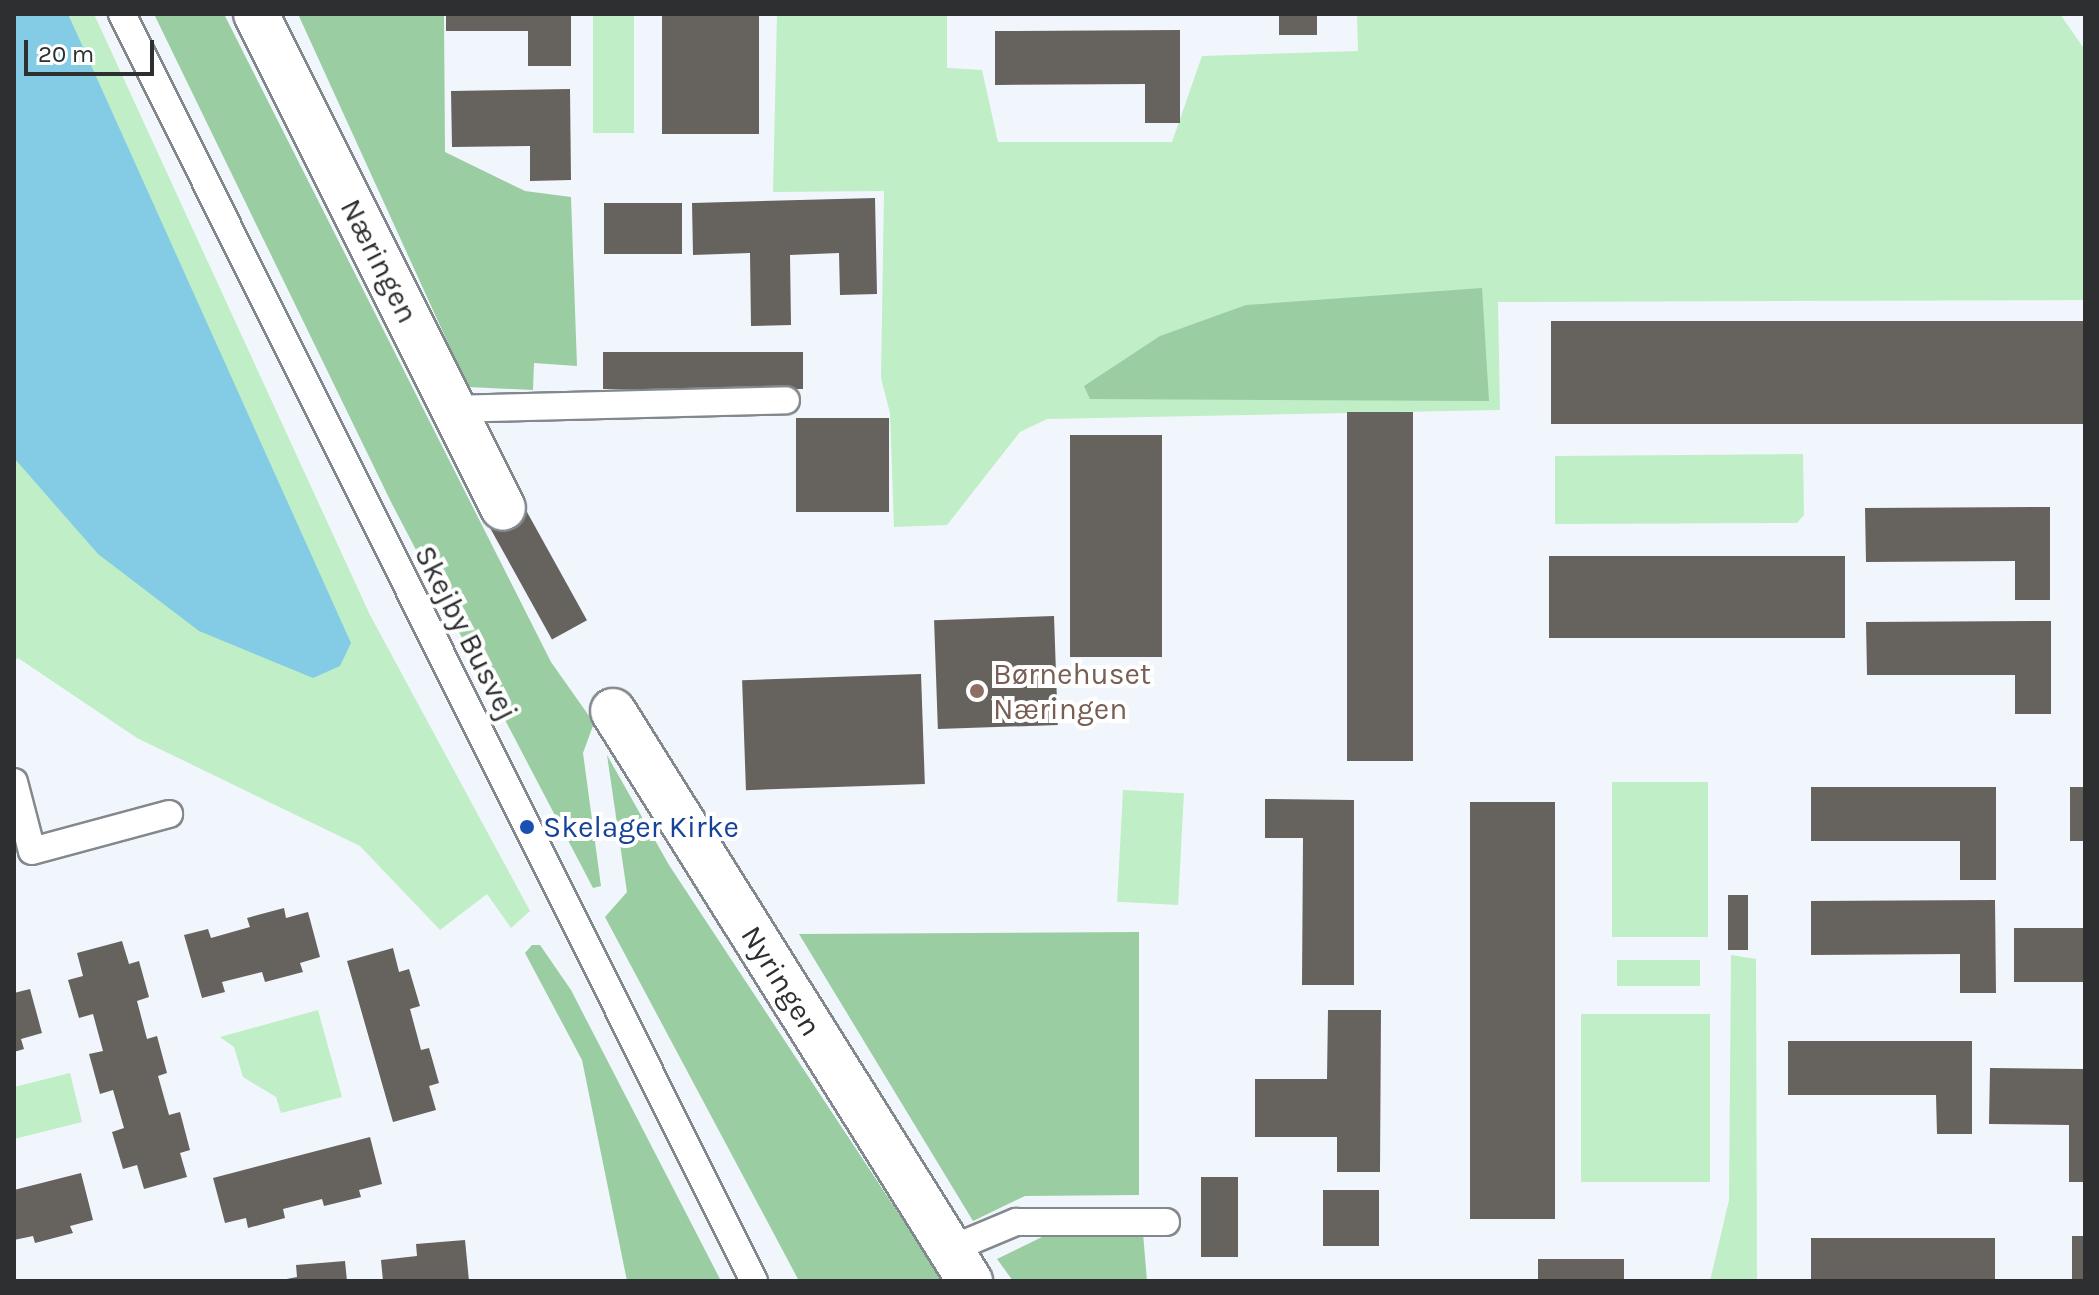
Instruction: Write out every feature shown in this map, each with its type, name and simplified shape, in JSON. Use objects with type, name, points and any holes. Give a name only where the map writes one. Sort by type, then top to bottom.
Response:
[{"type":"street","name":"Næringen","points":[[256,14],[503,508]]},
{"type":"street","name":"Nyringen","points":[[613,711],[959,1266]]},
{"type":"lane","name":"Skejby Busvej","points":[[122,14],[754,1281]]},
{"type":"lane","points":[[453,409],[786,400]]},
{"type":"lane","points":[[14,782],[32,851],[169,814]]},
{"type":"lane","name":"Nyringen","points":[[959,1266],[1016,1222],[1166,1222]]},
{"type":"green space","points":[[14,14],[94,14],[370,615],[530,911],[511,928],[487,894],[440,930],[360,846],[137,738],[18,658],[14,661]]},
{"type":"green space","points":[[154,14],[224,14],[551,662],[594,723],[583,753],[601,886],[593,888],[392,504]]},
{"type":"green space","points":[[298,14],[444,14],[445,152],[525,191],[571,197],[577,366],[534,363],[533,390],[468,387]]},
{"type":"green space","points":[[593,14],[634,14],[634,133],[593,133]]},
{"type":"green space","points":[[777,14],[947,14],[947,68],[982,70],[998,142],[1172,142],[1202,56],[1358,51],[1357,14],[2060,14],[2085,50],[2085,300],[1498,302],[1500,410],[1047,419],[1020,432],[947,525],[894,527],[890,413],[881,378],[884,191],[773,192]]},
{"type":"green space","points":[[1482,288],[1489,401],[1090,399],[1084,386],[1160,336],[1246,305]]},
{"type":"green space","points":[[1803,454],[1804,515],[1797,523],[1555,524],[1555,456]]},
{"type":"green space","points":[[607,755],[669,865],[943,1281],[799,1281],[605,917],[627,892]]},
{"type":"green space","points":[[1612,782],[1708,782],[1708,937],[1612,937]]},
{"type":"green space","points":[[1123,790],[1184,793],[1178,905],[1117,902]]},
{"type":"green space","points":[[1139,932],[1139,1195],[1025,1196],[973,1221],[799,934]]},
{"type":"green space","points":[[532,945],[540,945],[571,990],[721,1281],[627,1281],[582,1060],[525,953]]},
{"type":"green space","points":[[1731,955],[1756,959],[1757,1281],[1710,1281],[1729,1200]]},
{"type":"green space","points":[[1617,960],[1700,960],[1700,986],[1617,986]]},
{"type":"green space","points":[[318,1010],[342,1097],[281,1113],[276,1097],[243,1077],[234,1047],[220,1037]]},
{"type":"green space","points":[[1581,1014],[1710,1014],[1710,1182],[1581,1182]]},
{"type":"green space","points":[[70,1073],[82,1122],[14,1139],[14,1087]]},
{"type":"green space","points":[[1143,1233],[1147,1281],[1013,1281],[997,1259],[1044,1236]]},
{"type":"water","points":[[14,14],[68,14],[351,643],[340,666],[313,678],[199,631],[98,554],[14,458]]},
{"type":"building","points":[[446,14],[571,14],[571,66],[528,66],[528,31],[446,31]]},
{"type":"building","points":[[662,14],[759,14],[759,134],[662,134]]},
{"type":"building","points":[[1279,14],[1317,14],[1317,35],[1279,35]]},
{"type":"building","points":[[1180,30],[1180,123],[1145,123],[1145,84],[995,85],[995,31]]},
{"type":"building","points":[[570,89],[571,180],[530,181],[530,146],[452,147],[451,91]]},
{"type":"building","points":[[875,198],[877,294],[840,295],[839,253],[790,255],[791,325],[751,326],[750,253],[693,255],[692,203]]},
{"type":"building","points":[[604,203],[682,203],[682,254],[604,254]]},
{"type":"building","points":[[1551,321],[2085,321],[2085,424],[1551,424]]},
{"type":"building","points":[[603,352],[803,352],[803,389],[603,389]]},
{"type":"building","points":[[1347,412],[1413,412],[1413,761],[1347,761]]},
{"type":"building","points":[[796,418],[889,418],[889,512],[796,512]]},
{"type":"building","points":[[1070,435],[1162,435],[1162,657],[1070,657]]},
{"type":"building","points":[[522,503],[587,620],[552,640],[487,522]]},
{"type":"building","points":[[2050,507],[2050,600],[2015,600],[2015,561],[1866,562],[1865,508]]},
{"type":"building","points":[[1549,556],[1845,556],[1845,638],[1549,638]]},
{"type":"building","points":[[1054,616],[1058,725],[938,729],[934,620]]},
{"type":"building","points":[[2051,621],[2051,714],[2015,714],[2015,675],[1867,675],[1866,622]]},
{"type":"building","points":[[921,674],[925,784],[746,790],[742,680]]},
{"type":"building","points":[[1811,787],[1996,787],[1996,880],[1960,880],[1960,841],[1811,841]]},
{"type":"building","points":[[2070,787],[2085,787],[2085,841],[2070,841]]},
{"type":"building","points":[[1265,799],[1354,800],[1354,985],[1302,985],[1303,838],[1265,838]]},
{"type":"building","points":[[1470,802],[1555,802],[1555,1219],[1470,1219]]},
{"type":"building","points":[[1728,895],[1748,895],[1748,950],[1728,950]]},
{"type":"building","points":[[1995,900],[1996,993],[1960,993],[1960,954],[1811,955],[1811,901]]},
{"type":"building","points":[[284,908],[286,918],[308,912],[320,957],[300,963],[303,972],[265,982],[262,972],[222,982],[225,992],[202,998],[184,935],[208,929],[211,938],[250,927],[247,918]]},
{"type":"building","points":[[2014,928],[2085,928],[2085,982],[2014,982]]},
{"type":"building","points":[[122,941],[129,964],[139,961],[149,997],[137,1001],[147,1039],[157,1036],[167,1073],[158,1076],[169,1115],[180,1112],[190,1150],[180,1153],[187,1177],[144,1189],[137,1165],[123,1169],[112,1132],[124,1128],[113,1090],[100,1094],[89,1054],[103,1051],[93,1014],[79,1018],[68,980],[83,976],[77,953]]},
{"type":"building","points":[[393,948],[399,972],[409,969],[420,1006],[410,1009],[421,1050],[429,1048],[439,1083],[429,1086],[436,1110],[393,1122],[347,961]]},
{"type":"building","points":[[30,989],[42,1033],[21,1039],[24,1049],[14,1052],[14,993]]},
{"type":"building","points":[[1328,1010],[1381,1010],[1380,1172],[1337,1172],[1337,1137],[1255,1137],[1255,1079],[1327,1079]]},
{"type":"building","points":[[1788,1041],[1972,1041],[1972,1134],[1937,1134],[1936,1095],[1788,1095]]},
{"type":"building","points":[[1990,1068],[2085,1069],[2085,1182],[2069,1182],[2069,1125],[1989,1124]]},
{"type":"building","points":[[370,1137],[382,1184],[359,1190],[361,1197],[324,1206],[322,1199],[283,1209],[285,1218],[248,1228],[246,1218],[225,1223],[213,1178]]},
{"type":"building","points":[[81,1173],[93,1220],[70,1226],[73,1233],[35,1243],[33,1236],[14,1240],[14,1190]]},
{"type":"building","points":[[1201,1177],[1238,1177],[1238,1257],[1201,1257]]},
{"type":"building","points":[[1323,1190],[1379,1190],[1379,1246],[1323,1246]]},
{"type":"building","points":[[2072,1236],[2085,1236],[2085,1281],[2072,1281]]},
{"type":"building","points":[[1811,1238],[1995,1238],[1995,1281],[1811,1281]]},
{"type":"building","points":[[465,1240],[469,1281],[383,1281],[381,1260],[417,1256],[416,1244]]},
{"type":"building","points":[[1538,1259],[1624,1259],[1624,1281],[1538,1281]]},
{"type":"building","points":[[345,1261],[347,1281],[276,1281],[297,1277],[296,1265]]},
{"type":"place","name":"Børnehuset Næringen","points":[[977,691]]},
{"type":"place","name":"Skelager Kirke","points":[[527,827]]}]
